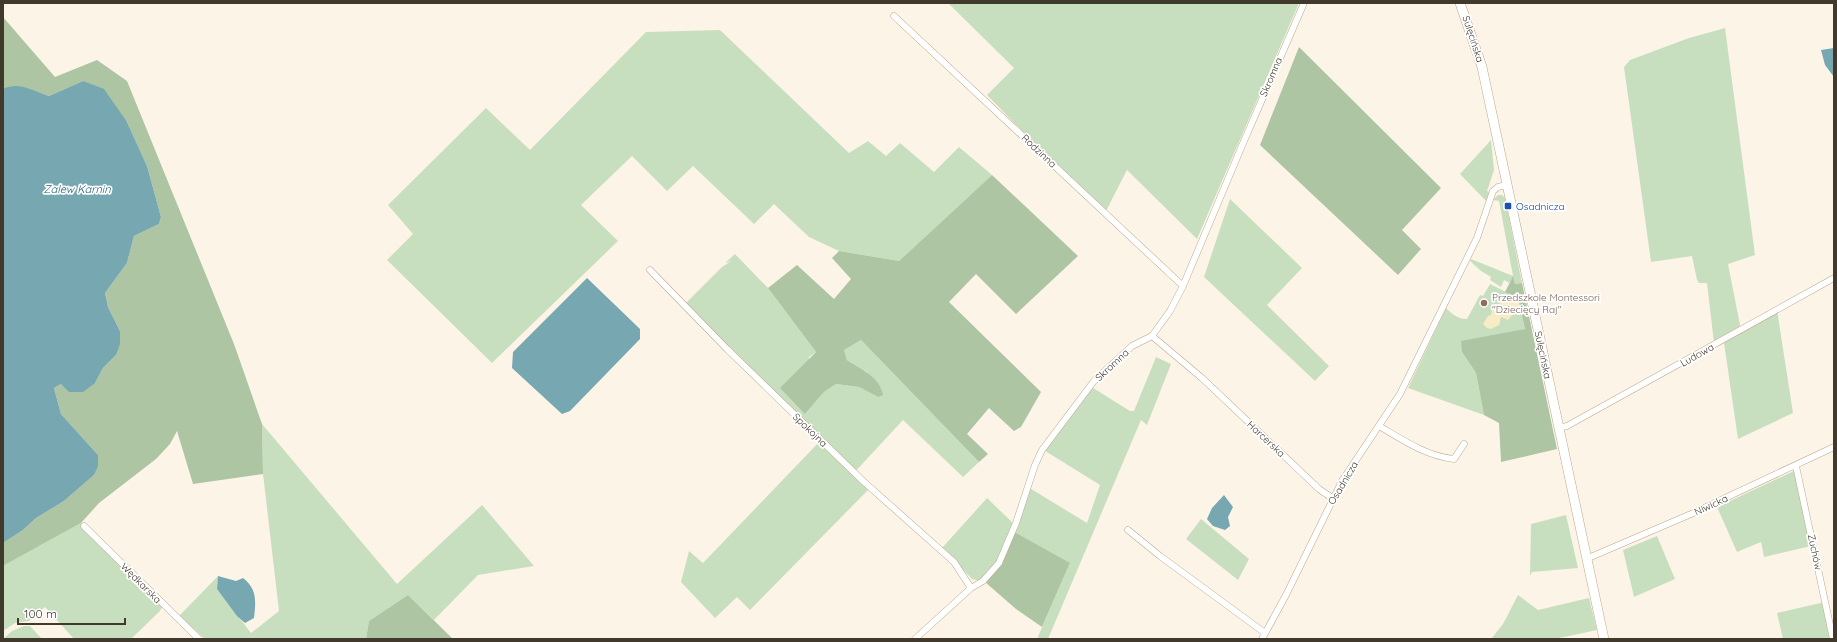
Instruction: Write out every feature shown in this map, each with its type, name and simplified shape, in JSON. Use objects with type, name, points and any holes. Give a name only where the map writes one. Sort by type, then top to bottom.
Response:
[{"type":"street","name":"Skromna","points":[[915,639],[971,588],[983,581],[998,563],[1016,523],[1035,465],[1042,450],[1094,380],[1132,346],[1152,336],[1170,311],[1183,286],[1244,140],[1304,3]]},
{"type":"street","name":"Sulęcińska","points":[[1460,3],[1482,67],[1604,639]]},
{"type":"street","name":"Rodzinna","points":[[894,16],[1183,286]]},
{"type":"street","name":"Osadnicza","points":[[1264,636],[1286,595],[1332,498],[1400,394],[1477,238],[1493,191],[1498,187],[1506,185]]},
{"type":"street","name":"Spokojna","points":[[650,270],[727,349],[863,481],[954,562],[971,588]]},
{"type":"street","name":"Ludowa","points":[[1559,428],[1567,426],[1834,278]]},
{"type":"street","name":"Harcerska","points":[[1152,336],[1202,378],[1319,489],[1332,498]]},
{"type":"street","points":[[1379,426],[1411,445],[1439,457],[1454,459],[1464,444]]},
{"type":"street","name":"Niwicka","points":[[1586,559],[1625,544],[1796,466],[1834,447]]},
{"type":"street","name":"Zuchów","points":[[1796,466],[1833,639]]},
{"type":"street","name":"Wędkarska","points":[[84,526],[199,639]]},
{"type":"street","points":[[1128,530],[1264,636]]},
{"type":"green space","points":[[948,3],[1299,3],[1197,239],[1127,170],[1104,215],[987,95],[1014,68]]},
{"type":"green space","points":[[3,17],[55,77],[97,60],[127,81],[234,344],[262,424],[263,474],[193,484],[177,431],[170,444],[156,459],[99,503],[81,523],[3,566],[3,543],[23,530],[36,518],[64,501],[94,475],[98,455],[61,414],[54,388],[61,384],[95,383],[103,368],[116,355],[120,331],[108,307],[105,293],[127,263],[134,236],[159,224],[161,217],[147,166],[127,122],[83,81],[49,96],[14,86],[3,89]]},
{"type":"green space","points":[[1725,28],[1755,255],[1728,264],[1741,330],[1777,310],[1793,413],[1738,439],[1724,343],[1714,343],[1707,283],[1699,283],[1697,280],[1692,256],[1651,262],[1624,67],[1630,60],[1689,38]]},
{"type":"green space","points":[[720,30],[849,153],[868,141],[886,156],[900,143],[934,172],[959,147],[992,175],[899,261],[839,251],[809,237],[774,204],[754,224],[693,166],[667,191],[632,156],[581,205],[618,241],[492,363],[387,260],[413,234],[388,205],[486,108],[530,150],[646,32]]},
{"type":"green space","points":[[1299,47],[1441,188],[1402,230],[1421,249],[1398,275],[1260,145]]},
{"type":"green space","points":[[1491,140],[1494,170],[1487,191],[1489,192],[1486,201],[1460,174]]},
{"type":"green space","points":[[992,175],[1078,256],[1016,314],[976,274],[949,302],[1041,392],[1021,427],[1014,431],[989,408],[967,434],[988,454],[979,462],[861,340],[844,350],[847,360],[874,378],[883,395],[878,397],[859,387],[836,384],[824,392],[805,414],[780,388],[816,352],[768,288],[797,265],[834,299],[851,279],[832,258],[839,251],[899,261]]},
{"type":"green space","points":[[1498,195],[1502,195],[1505,198],[1522,283],[1515,284],[1513,277],[1509,283],[1504,280],[1501,287],[1490,280],[1491,277],[1481,271],[1470,261],[1471,259],[1513,276],[1499,201],[1493,200]]},
{"type":"green space","points":[[1230,199],[1302,268],[1267,305],[1329,366],[1315,381],[1204,277]]},
{"type":"green space","points":[[735,254],[768,288],[816,352],[809,357],[805,414],[824,392],[836,384],[859,387],[878,397],[867,372],[847,360],[844,350],[861,340],[979,462],[963,477],[903,420],[853,474],[869,489],[750,610],[737,597],[715,618],[681,582],[689,551],[703,563],[822,439],[684,305],[722,267],[731,261],[725,263]]},
{"type":"green space","points":[[1513,276],[1515,284],[1522,283],[1557,449],[1501,462],[1499,423],[1484,415],[1476,373],[1462,352],[1461,341],[1525,329],[1518,298],[1505,292]]},
{"type":"green space","points":[[1490,284],[1518,298],[1525,329],[1462,352],[1476,373],[1484,415],[1408,388],[1446,308],[1456,316],[1462,319],[1467,319],[1480,295],[1483,296]]},
{"type":"green space","points":[[1156,357],[1171,364],[1147,425],[1141,420],[1048,639],[1037,639],[1070,563],[985,582],[972,579],[942,548],[987,498],[1014,524],[1028,487],[1087,523],[1100,485],[1042,449],[1067,411],[1090,386],[1130,411],[1134,411]]},
{"type":"green space","points":[[262,424],[397,584],[482,505],[534,566],[478,575],[434,620],[408,595],[369,621],[366,639],[205,639],[179,616],[218,576],[217,589],[251,633],[279,611],[263,474]]},
{"type":"green space","points":[[1794,471],[1811,546],[1764,557],[1761,542],[1737,552],[1717,507]]},
{"type":"green space","points":[[1566,515],[1578,568],[1532,572],[1530,576],[1531,524]]},
{"type":"green space","points":[[1201,519],[1249,559],[1238,580],[1186,539]]},
{"type":"green space","points":[[81,523],[165,603],[159,612],[131,639],[74,639],[45,607],[29,621],[15,623],[3,631],[3,566]]},
{"type":"green space","points":[[1014,532],[1070,563],[1042,627],[1016,609],[985,582]]},
{"type":"green space","points":[[1657,536],[1675,579],[1634,597],[1623,550]]},
{"type":"green space","points":[[408,595],[453,639],[366,639],[369,621]]},
{"type":"green space","points":[[1518,595],[1538,610],[1589,598],[1597,630],[1555,639],[1491,639],[1503,624]]},
{"type":"green space","points":[[1825,602],[1830,639],[1783,639],[1777,613]]},
{"type":"green space","points":[[24,626],[30,626],[42,639],[3,639],[12,631]]},
{"type":"sand","points":[[1510,295],[1518,298],[1521,311],[1513,314],[1508,320],[1501,317],[1499,325],[1491,329],[1487,328],[1483,324],[1488,316],[1491,315],[1492,311],[1500,308],[1500,301]]},
{"type":"water","points":[[1834,48],[1834,77],[1825,65],[1821,50]]},
{"type":"water","name":"Zalew Karnin","points":[[83,81],[104,89],[127,122],[147,166],[161,217],[159,224],[134,236],[127,263],[105,293],[108,307],[120,331],[120,344],[116,355],[103,368],[95,383],[83,392],[69,392],[61,384],[54,388],[61,414],[98,455],[98,466],[94,475],[64,501],[36,518],[23,530],[3,543],[3,89],[20,86],[49,96]]},
{"type":"water","points":[[587,278],[640,329],[640,339],[570,411],[562,414],[512,368],[513,352]]},
{"type":"water","points":[[1224,495],[1233,507],[1228,517],[1230,526],[1225,530],[1213,526],[1207,519],[1212,508]]},
{"type":"water","points":[[218,576],[236,581],[243,578],[248,582],[253,591],[255,601],[254,618],[245,623],[237,616],[217,589]]},
{"type":"place","name":"Osadnicza","points":[[1508,206]]},
{"type":"place","name":"Przedszkole Montessori \"Dziecięcy Raj\"","points":[[1484,303]]}]
